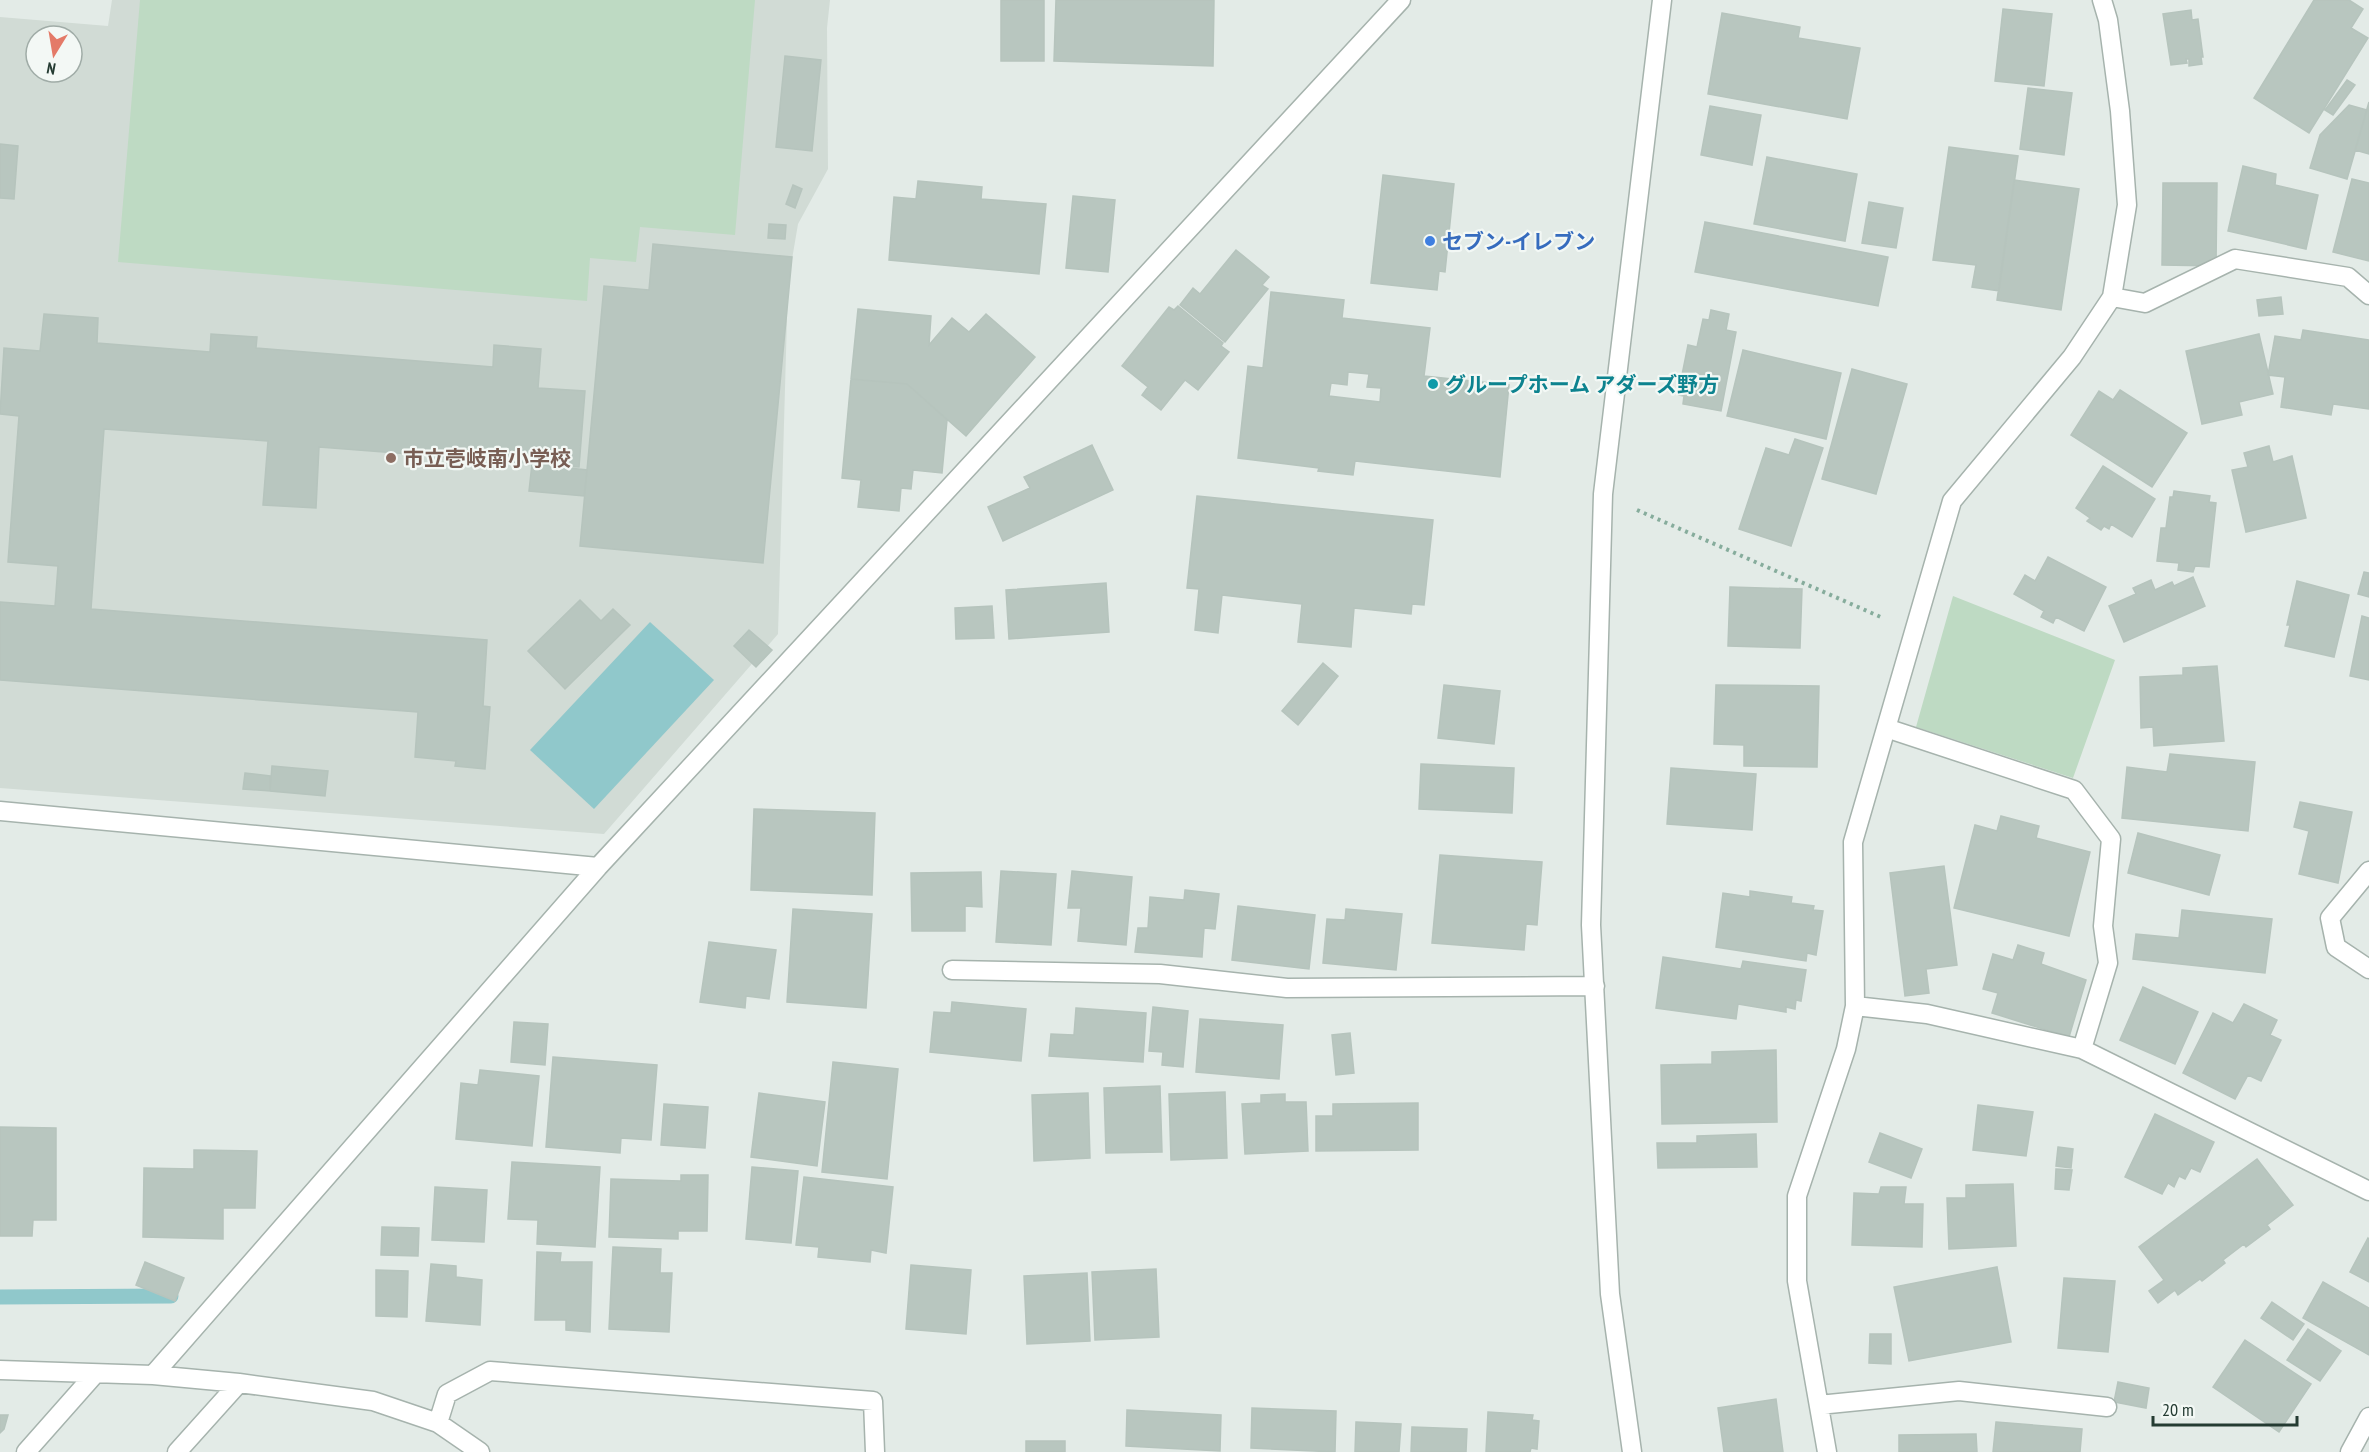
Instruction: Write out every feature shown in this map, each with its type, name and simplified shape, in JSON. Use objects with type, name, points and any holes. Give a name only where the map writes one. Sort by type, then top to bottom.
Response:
[{"type":"street","points":[[153,1375],[598,867],[1401,0]]},
{"type":"street","points":[[1632,1452],[1610,1293],[1591,925],[1603,494],[1662,0]]},
{"type":"street","points":[[1827,1452],[1797,1281],[1797,1196],[1846,1049],[1855,1006],[1853,842],[1952,501],[2072,357],[2112,297],[2127,205],[2120,111],[2108,20],[2102,0]]},
{"type":"street","points":[[2112,297],[2145,303],[2235,259],[2348,277],[2369,295]]},
{"type":"street","points":[[1886,728],[2074,790],[2111,839],[2103,926],[2108,963],[2082,1049]]},
{"type":"street","points":[[0,811],[598,867]]},
{"type":"street","points":[[2369,871],[2330,918],[2336,947],[2369,969]]},
{"type":"street","points":[[952,970],[1160,974],[1287,988],[1595,986]]},
{"type":"street","points":[[1855,1006],[1927,1014],[2082,1049],[2369,1191]]},
{"type":"street","points":[[0,1370],[153,1375],[239,1383],[373,1401],[438,1423],[480,1452]]},
{"type":"street","points":[[438,1423],[447,1394],[490,1371],[873,1401],[875,1452]]},
{"type":"street","points":[[26,1452],[95,1374]]},
{"type":"street","points":[[177,1452],[239,1383]]},
{"type":"street","points":[[1819,1405],[1959,1391],[2107,1407]]},
{"type":"street","points":[[2350,1452],[2369,1417]]},
{"type":"path","points":[[1603,494],[1914,632]]},
{"type":"shaded area","name":"市立壱岐南小学校","points":[[112,0],[830,0],[827,28],[828,169],[798,224],[788,283],[778,634],[604,834],[0,788],[0,17],[108,26]]},
{"type":"green space","points":[[140,0],[755,0],[735,235],[640,227],[636,262],[590,258],[587,301],[118,262]]},
{"type":"green space","points":[[1953,596],[2115,660],[2073,778],[1916,727]]},
{"type":"water","points":[[650,622],[714,680],[594,809],[530,750]]},
{"type":"building","points":[[1001,0],[1044,0],[1044,61],[1001,61]]},
{"type":"building","points":[[1056,0],[1214,0],[1213,66],[1054,61]]},
{"type":"building","points":[[2314,0],[2349,0],[2363,9],[2351,28],[2368,38],[2309,133],[2254,98]]},
{"type":"building","points":[[2003,9],[2052,14],[2044,86],[1995,81]]},
{"type":"building","points":[[2191,10],[2192,20],[2198,19],[2202,64],[2189,66],[2189,59],[2186,59],[2187,63],[2171,65],[2163,14]]},
{"type":"building","points":[[1722,13],[1800,27],[1798,38],[1860,48],[1847,119],[1708,94]]},
{"type":"building","points":[[785,56],[821,60],[812,151],[776,147]]},
{"type":"building","points":[[2347,80],[2355,85],[2333,115],[2325,110]]},
{"type":"building","points":[[2028,88],[2072,93],[2064,155],[2020,149]]},
{"type":"building","points":[[2369,102],[2369,154],[2355,150]]},
{"type":"building","points":[[2349,105],[2367,110],[2347,179],[2310,168],[2320,135]]},
{"type":"building","points":[[1710,106],[1761,115],[1752,165],[1701,155]]},
{"type":"building","points":[[0,144],[18,146],[14,199],[0,198]]},
{"type":"building","points":[[1949,147],[2018,156],[1999,291],[1972,287],[1976,265],[1933,260]]},
{"type":"building","points":[[1767,157],[1857,174],[1845,241],[1754,224]]},
{"type":"building","points":[[2243,166],[2276,174],[2275,185],[2318,195],[2306,249],[2228,231]]},
{"type":"building","points":[[1383,175],[1454,184],[1445,272],[1439,271],[1437,290],[1371,283]]},
{"type":"building","points":[[2352,179],[2369,183],[2369,261],[2333,252]]},
{"type":"building","points":[[2014,180],[2079,189],[2061,310],[1997,300]]},
{"type":"building","points":[[918,181],[982,187],[981,199],[1046,204],[1039,274],[889,260],[894,197],[916,199]]},
{"type":"building","points":[[2163,183],[2217,183],[2216,266],[2162,265]]},
{"type":"building","points":[[793,185],[802,189],[795,208],[786,204]]},
{"type":"building","points":[[1073,196],[1115,200],[1108,272],[1066,268]]},
{"type":"building","points":[[1869,202],[1903,208],[1896,248],[1862,243]]},
{"type":"building","points":[[1705,222],[1888,257],[1878,306],[1695,272]]},
{"type":"building","points":[[769,224],[786,225],[785,239],[768,238]]},
{"type":"building","points":[[653,244],[792,257],[763,563],[580,546],[604,286],[649,290]]},
{"type":"building","points":[[1236,250],[1269,277],[1262,285],[1268,289],[1225,342],[1180,305],[1193,288],[1200,294]]},
{"type":"building","name":"グループホーム アダーズ野方","points":[[1271,292],[1344,300],[1342,318],[1430,328],[1424,376],[1509,385],[1500,477],[1355,461],[1353,475],[1318,471],[1319,468],[1238,458],[1248,366],[1263,368]],"holes":[[[1348,372],[1369,374],[1367,387],[1381,388],[1380,402],[1329,396],[1331,383],[1347,385]]]},
{"type":"building","points":[[2281,297],[2283,314],[2259,316],[2257,300]]},
{"type":"building","points":[[1178,306],[1223,343],[1221,346],[1229,352],[1198,390],[1185,380],[1161,410],[1142,395],[1148,387],[1122,366],[1169,307],[1174,310]]},
{"type":"building","points":[[858,309],[931,316],[929,345],[952,318],[969,332],[986,314],[1035,357],[966,436],[907,384],[851,379]]},
{"type":"building","points":[[1711,310],[1729,314],[1726,330],[1736,332],[1721,411],[1683,404],[1684,396],[1678,395],[1688,345],[1697,347],[1703,319],[1709,320]]},
{"type":"building","points":[[44,314],[98,318],[97,343],[210,352],[211,334],[257,337],[256,348],[493,367],[494,345],[541,349],[538,388],[585,391],[579,467],[319,447],[316,508],[263,505],[268,441],[104,429],[91,609],[487,640],[483,706],[490,707],[485,769],[455,766],[456,761],[415,757],[418,712],[0,680],[0,602],[55,606],[58,566],[8,562],[19,416],[0,414],[4,348],[40,351]]},
{"type":"building","points":[[2303,330],[2369,340],[2369,409],[2333,404],[2331,415],[2281,407],[2285,377],[2268,375],[2275,336],[2301,340]]},
{"type":"building","points":[[2259,334],[2273,394],[2239,402],[2242,415],[2202,424],[2186,351]]},
{"type":"building","points":[[1743,350],[1841,373],[1826,439],[1727,416]]},
{"type":"building","points":[[1852,369],[1907,384],[1876,494],[1822,479]]},
{"type":"building","points":[[851,379],[907,384],[947,420],[942,473],[913,470],[911,489],[901,488],[899,511],[858,507],[861,480],[842,478]]},
{"type":"building","points":[[2120,390],[2187,433],[2152,487],[2071,435],[2099,391],[2113,400]]},
{"type":"building","points":[[1795,439],[1823,448],[1791,546],[1739,529],[1766,448],[1789,455]]},
{"type":"building","points":[[1092,445],[1113,490],[1003,541],[988,507],[1030,488],[1024,477]]},
{"type":"building","points":[[2269,446],[2273,462],[2292,456],[2306,518],[2246,532],[2232,470],[2248,467],[2244,453]]},
{"type":"building","points":[[532,464],[587,470],[584,496],[529,491]]},
{"type":"building","points":[[2103,466],[2155,499],[2132,537],[2111,524],[2109,529],[2104,526],[2101,530],[2087,521],[2090,518],[2076,508]]},
{"type":"building","points":[[2174,491],[2210,496],[2209,502],[2216,503],[2209,567],[2195,566],[2193,572],[2178,570],[2179,563],[2157,561],[2161,528],[2166,528],[2170,497],[2173,497]]},
{"type":"building","points":[[1197,496],[1433,520],[1424,605],[1412,604],[1411,614],[1354,608],[1351,647],[1298,642],[1302,604],[1222,595],[1218,633],[1195,630],[1199,589],[1187,588]]},
{"type":"building","points":[[2048,557],[2106,587],[2084,631],[2056,617],[2053,623],[2041,617],[2044,611],[2014,594],[2025,575],[2035,581]]},
{"type":"building","points":[[2364,572],[2369,573],[2369,597],[2358,594]]},
{"type":"building","points":[[2193,577],[2205,606],[2124,642],[2109,606],[2136,594],[2133,588],[2151,580],[2155,590],[2172,582],[2174,586]]},
{"type":"building","points":[[2297,581],[2349,595],[2334,657],[2285,646],[2290,625],[2287,625]]},
{"type":"building","points":[[1106,583],[1109,632],[1009,639],[1006,590]]},
{"type":"building","points":[[1730,587],[1802,589],[1800,648],[1728,646]]},
{"type":"building","points":[[580,600],[601,621],[613,609],[630,625],[565,689],[528,651]]},
{"type":"building","points":[[992,606],[994,638],[956,639],[955,608]]},
{"type":"building","points":[[2362,616],[2369,618],[2369,680],[2350,676]]},
{"type":"building","points":[[749,630],[772,650],[756,667],[734,646]]},
{"type":"building","points":[[1323,663],[1338,676],[1298,725],[1282,711]]},
{"type":"building","points":[[2217,666],[2224,741],[2154,746],[2153,727],[2141,728],[2140,677],[2183,675],[2183,668]]},
{"type":"building","points":[[1444,685],[1500,691],[1494,744],[1438,738]]},
{"type":"building","points":[[1716,685],[1819,686],[1817,767],[1744,766],[1744,745],[1714,744]]},
{"type":"building","points":[[2170,754],[2255,762],[2248,831],[2122,818],[2127,767],[2167,772]]},
{"type":"building","points":[[1421,764],[1514,768],[1512,813],[1419,809]]},
{"type":"building","points":[[272,766],[328,771],[325,796],[270,791]]},
{"type":"building","points":[[1671,768],[1756,774],[1752,830],[1667,824]]},
{"type":"building","points":[[245,773],[270,776],[270,791],[243,789]]},
{"type":"building","points":[[2300,802],[2352,812],[2338,883],[2299,874],[2309,831],[2294,827]]},
{"type":"building","points":[[754,809],[875,813],[872,895],[751,890]]},
{"type":"building","points":[[2001,816],[2039,826],[2036,838],[2090,852],[2069,936],[1954,908],[1975,825],[1997,831]]},
{"type":"building","points":[[2138,833],[2220,855],[2209,895],[2128,873]]},
{"type":"building","points":[[1440,855],[1542,862],[1537,925],[1526,924],[1524,950],[1432,943]]},
{"type":"building","points":[[1944,866],[1957,965],[1926,969],[1929,993],[1905,996],[1890,873]]},
{"type":"building","points":[[1001,871],[1056,874],[1051,945],[996,942]]},
{"type":"building","points":[[1072,871],[1132,877],[1126,945],[1078,941],[1081,908],[1068,908]]},
{"type":"building","points":[[981,872],[982,907],[965,906],[965,931],[912,931],[911,873]]},
{"type":"building","points":[[1185,890],[1219,894],[1215,929],[1204,928],[1202,957],[1135,952],[1138,928],[1148,928],[1150,897],[1184,900]]},
{"type":"building","points":[[1750,891],[1792,897],[1791,903],[1814,906],[1813,910],[1823,911],[1816,955],[1807,953],[1806,961],[1716,947],[1723,893],[1750,897]]},
{"type":"building","points":[[1238,906],[1315,915],[1309,969],[1232,960]]},
{"type":"building","points":[[793,909],[872,914],[866,1008],[787,1002]]},
{"type":"building","points":[[1346,909],[1402,914],[1396,970],[1323,963],[1327,919],[1345,920]]},
{"type":"building","points":[[2182,910],[2272,919],[2265,973],[2133,959],[2136,934],[2179,938]]},
{"type":"building","points":[[709,942],[776,950],[769,999],[746,996],[745,1008],[700,1002]]},
{"type":"building","points":[[2018,945],[2044,953],[2041,964],[2086,980],[2069,1037],[1992,1013],[1998,993],[1983,989],[1993,954],[2013,960]]},
{"type":"building","points":[[1663,957],[1741,969],[1743,961],[1806,970],[1801,1001],[1796,1000],[1795,1009],[1786,1007],[1786,1012],[1738,1004],[1736,1019],[1656,1008]]},
{"type":"building","points":[[2143,987],[2198,1012],[2175,1064],[2120,1040]]},
{"type":"building","points":[[952,1002],[1026,1009],[1021,1061],[930,1052],[934,1012],[951,1013]]},
{"type":"building","points":[[2244,1004],[2277,1020],[2270,1035],[2281,1040],[2261,1081],[2248,1075],[2235,1099],[2183,1073],[2213,1013],[2233,1023]]},
{"type":"building","points":[[1153,1007],[1188,1011],[1183,1067],[1162,1065],[1163,1052],[1149,1051]]},
{"type":"building","points":[[1076,1008],[1146,1013],[1143,1062],[1049,1056],[1051,1034],[1074,1035]]},
{"type":"building","points":[[1200,1019],[1283,1025],[1279,1079],[1196,1072]]},
{"type":"building","points":[[514,1022],[548,1024],[545,1065],[511,1062]]},
{"type":"building","points":[[1350,1033],[1354,1073],[1336,1075],[1332,1035]]},
{"type":"building","points":[[1776,1050],[1777,1122],[1662,1124],[1661,1065],[1712,1064],[1712,1052]]},
{"type":"building","points":[[553,1057],[657,1065],[651,1140],[621,1138],[620,1153],[546,1147]]},
{"type":"building","points":[[833,1062],[898,1069],[887,1179],[822,1172]]},
{"type":"building","points":[[480,1070],[539,1076],[532,1146],[456,1139],[461,1083],[478,1085]]},
{"type":"building","points":[[1160,1086],[1162,1152],[1106,1153],[1104,1088]]},
{"type":"building","points":[[1225,1092],[1227,1158],[1171,1160],[1169,1094]]},
{"type":"building","points":[[759,1093],[825,1102],[817,1166],[751,1157]]},
{"type":"building","points":[[1088,1093],[1090,1158],[1034,1161],[1032,1095]]},
{"type":"building","points":[[1285,1094],[1285,1102],[1306,1102],[1308,1151],[1245,1154],[1242,1104],[1261,1103],[1261,1095]]},
{"type":"building","points":[[1418,1103],[1418,1150],[1316,1151],[1316,1116],[1333,1116],[1333,1104]]},
{"type":"building","points":[[664,1104],[708,1107],[705,1148],[661,1145]]},
{"type":"building","points":[[1978,1105],[2033,1112],[2026,1156],[1973,1150]]},
{"type":"building","points":[[2155,1114],[2214,1142],[2200,1172],[2191,1168],[2185,1179],[2179,1176],[2174,1187],[2168,1183],[2162,1194],[2125,1177]]},
{"type":"building","points":[[0,1127],[56,1128],[56,1220],[33,1220],[32,1236],[0,1236]]},
{"type":"building","points":[[1880,1133],[1922,1149],[1911,1178],[1869,1162]]},
{"type":"building","points":[[1756,1134],[1757,1167],[1658,1168],[1657,1143],[1697,1143],[1697,1136]]},
{"type":"building","points":[[2058,1147],[2073,1149],[2071,1168],[2056,1166]]},
{"type":"building","points":[[194,1150],[257,1151],[255,1208],[223,1208],[223,1239],[143,1237],[144,1168],[194,1169]]},
{"type":"building","points":[[2257,1159],[2293,1205],[2267,1225],[2270,1229],[2246,1247],[2244,1244],[2223,1260],[2225,1263],[2202,1281],[2200,1279],[2178,1295],[2175,1290],[2158,1303],[2149,1291],[2164,1280],[2139,1247]]},
{"type":"building","points":[[512,1162],[600,1167],[595,1247],[537,1244],[538,1220],[508,1219]]},
{"type":"building","points":[[752,1167],[798,1171],[791,1243],[746,1239]]},
{"type":"building","points":[[2056,1169],[2072,1170],[2069,1190],[2055,1189]]},
{"type":"building","points":[[681,1175],[708,1175],[707,1231],[678,1231],[678,1239],[609,1237],[611,1179],[681,1181]]},
{"type":"building","points":[[804,1177],[893,1187],[886,1253],[871,1250],[870,1262],[818,1257],[819,1247],[796,1245]]},
{"type":"building","points":[[2013,1184],[2016,1246],[1949,1249],[1947,1198],[1966,1198],[1966,1185]]},
{"type":"building","points":[[435,1187],[487,1190],[484,1242],[432,1240]]},
{"type":"building","points":[[1881,1187],[1906,1187],[1904,1204],[1923,1204],[1922,1247],[1852,1245],[1854,1193],[1879,1194]]},
{"type":"building","points":[[382,1227],[419,1228],[418,1256],[381,1255]]},
{"type":"building","points":[[2369,1239],[2369,1282],[2350,1272]]},
{"type":"building","points":[[613,1247],[661,1249],[660,1273],[672,1273],[669,1332],[609,1329]]},
{"type":"building","points":[[537,1252],[561,1253],[560,1262],[592,1262],[590,1332],[566,1330],[566,1320],[535,1320]]},
{"type":"building","points":[[145,1262],[184,1278],[175,1301],[136,1285]]},
{"type":"building","points":[[431,1264],[456,1266],[456,1277],[482,1280],[480,1325],[426,1321]]},
{"type":"building","points":[[911,1265],[971,1270],[966,1334],[906,1329]]},
{"type":"building","points":[[1997,1267],[2011,1342],[1909,1361],[1894,1287]]},
{"type":"building","points":[[1156,1269],[1159,1337],[1095,1340],[1092,1272]]},
{"type":"building","points":[[376,1270],[408,1271],[407,1317],[376,1316]]},
{"type":"building","points":[[1087,1273],[1090,1341],[1027,1344],[1024,1276]]},
{"type":"building","points":[[2064,1278],[2115,1281],[2108,1352],[2058,1348]]},
{"type":"building","points":[[2323,1282],[2369,1308],[2369,1355],[2303,1318]]},
{"type":"building","points":[[2272,1302],[2304,1324],[2293,1340],[2261,1318]]},
{"type":"building","points":[[2308,1329],[2341,1351],[2320,1381],[2287,1360]]},
{"type":"building","points":[[1870,1334],[1891,1334],[1891,1364],[1869,1363]]},
{"type":"building","points":[[2245,1340],[2311,1384],[2279,1432],[2213,1387]]},
{"type":"building","points":[[2118,1382],[2149,1388],[2146,1408],[2114,1402]]},
{"type":"building","points":[[1776,1399],[1783,1452],[1724,1452],[1718,1408]]},
{"type":"building","points":[[1252,1408],[1336,1411],[1335,1452],[1251,1448]]},
{"type":"building","points":[[1127,1410],[1221,1415],[1220,1451],[1126,1446]]},
{"type":"building","points":[[1488,1412],[1533,1415],[1532,1420],[1539,1421],[1537,1449],[1531,1448],[1530,1452],[1486,1452]]},
{"type":"building","points":[[0,1415],[8,1415],[4,1429],[0,1433]]},
{"type":"building","points":[[1356,1422],[1401,1424],[1399,1452],[1355,1452]]},
{"type":"building","points":[[1996,1422],[2082,1429],[2080,1452],[1993,1452]]},
{"type":"building","points":[[1412,1427],[1467,1429],[1466,1452],[1411,1452]]},
{"type":"building","points":[[1976,1434],[1977,1452],[1899,1452],[1899,1435]]},
{"type":"building","points":[[1026,1441],[1065,1441],[1065,1452],[1026,1452]]},
{"type":"waterway","points":[[0,1297],[171,1296]]},
{"type":"place","name":"セブン-イレブン","points":[[1430,241]]},
{"type":"place","name":"グループホーム アダーズ野方","points":[[1433,384]]},
{"type":"place","name":"市立壱岐南小学校","points":[[391,458]]}]
